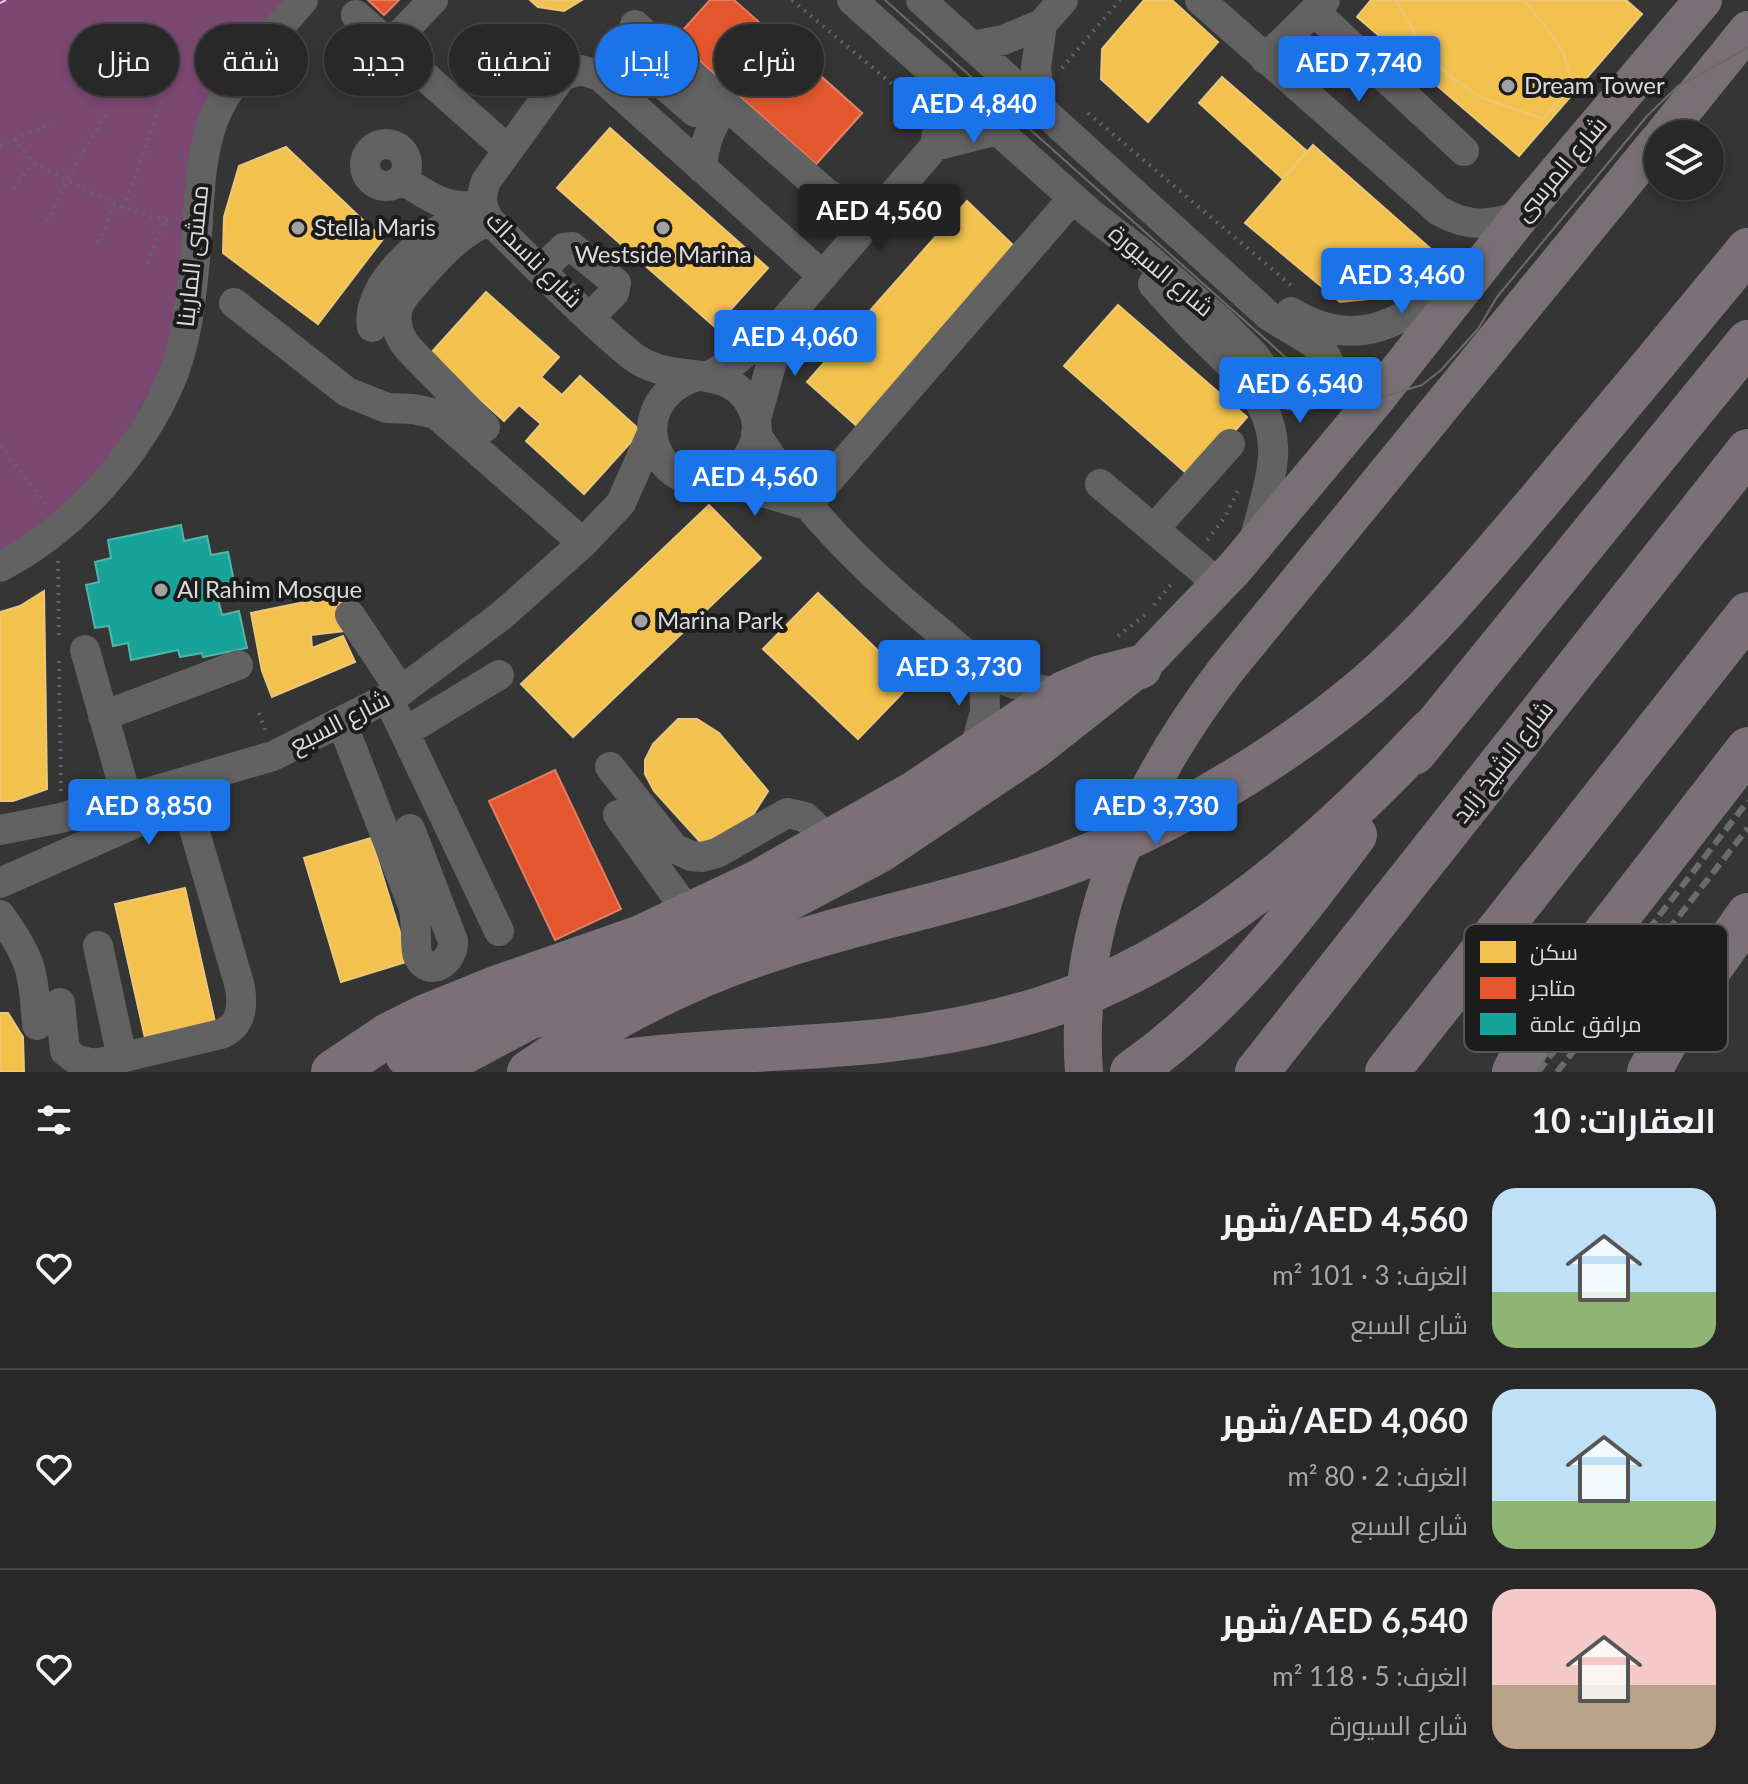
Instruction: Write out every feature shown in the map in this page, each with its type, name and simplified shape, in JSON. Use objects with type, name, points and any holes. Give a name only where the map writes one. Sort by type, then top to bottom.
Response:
[{"type":"highway","points":[[529,1072],[614,1019],[714,971],[788,944],[934,906],[1045,872],[1144,830],[1239,779],[1327,717],[1409,647],[1482,568],[1748,250]]},
{"type":"highway","points":[[1132,1072],[1198,1021],[1258,959],[1430,731],[1748,342]]},
{"type":"highway","name":"شارع الشيخ زايد","points":[[1257,1072],[1748,451]]},
{"type":"highway","points":[[1504,924],[1748,614]]},
{"type":"highway","points":[[333,1072],[388,1035],[460,1000],[628,942],[756,883],[916,792],[1064,693],[1101,677],[1126,654]]},
{"type":"highway","points":[[556,1072],[671,1055],[881,1041],[959,1030],[1043,1009],[1161,956],[1258,890],[1348,815],[1430,731]]},
{"type":"highway","points":[[1612,924],[1748,749]]},
{"type":"highway","points":[[1728,943],[1748,915]]},
{"type":"highway","points":[[1387,1072],[1464,974]]},
{"type":"highway","points":[[377,1072],[448,1038],[542,1014]]},
{"type":"highway","points":[[1514,1072],[1524,1052]]},
{"type":"highway","points":[[1649,1072],[1660,1052]]},
{"type":"main road","name":"شارع المرسى","points":[[433,1072],[542,1014],[757,919],[880,854],[1035,750],[1126,654],[1220,585],[1376,399],[1522,214],[1693,6]]},
{"type":"main road","points":[[1675,120],[1748,30]]},
{"type":"main road","points":[[1084,1072],[1083,1027],[1089,963],[1101,907],[1115,864],[1145,796],[1174,743],[1226,670],[1644,158]]},
{"type":"street","name":"ممشى المارينا","points":[[0,567],[27,553],[53,518],[108,478],[141,435],[168,387],[183,340],[191,297],[203,161],[213,121],[235,79],[303,0]]},
{"type":"street","points":[[410,24],[433,0]]},
{"type":"street","name":"شارع السيورة","points":[[852,0],[892,36],[928,84],[998,130],[1082,206],[1221,322],[1254,355],[1282,393],[1305,398],[1316,394],[1329,372],[1327,358],[1319,347],[1269,316],[1192,244],[1043,86],[972,46],[922,0]]},
{"type":"street","points":[[972,46],[1003,40],[1042,24],[1063,0]]},
{"type":"street","points":[[1200,0],[1439,211],[1461,222],[1482,225],[1503,222],[1522,214]]},
{"type":"street","points":[[1265,59],[1320,5],[1464,151]]},
{"type":"street","points":[[356,15],[366,24]]},
{"type":"street","points":[[1042,24],[1043,86]]},
{"type":"street","name":"شارع ناسداك","points":[[701,377],[662,370],[633,357],[541,270],[484,207],[486,181],[562,76],[581,70],[600,76],[823,276]]},
{"type":"street","points":[[433,83],[508,150]]},
{"type":"street","points":[[782,323],[752,450],[744,463],[717,479],[705,481],[682,476],[661,458],[653,421],[664,394],[678,383],[701,377],[760,344],[782,323],[935,146],[941,107],[928,84]]},
{"type":"street","points":[[698,95],[837,200],[863,207],[886,203]]},
{"type":"street","points":[[695,161],[687,132],[711,103]]},
{"type":"street","points":[[935,146],[998,130]]},
{"type":"street","points":[[404,171],[427,196],[447,205],[484,207]]},
{"type":"street","points":[[807,505],[946,348],[1082,206]]},
{"type":"street","name":"شارع السيورة","points":[[1082,206],[1115,246],[1249,384],[1262,405],[1270,427],[1273,454],[1271,475],[1254,543]]},
{"type":"street","points":[[372,327],[371,309],[377,293],[418,245],[441,227],[484,207]]},
{"type":"street","points":[[484,207],[401,301],[396,322],[408,348],[485,427]]},
{"type":"street","name":"شارع السيورة","points":[[1192,244],[1226,263],[1303,319],[1347,331],[1391,324],[1413,313],[1488,258]]},
{"type":"street","points":[[541,270],[564,248],[572,247],[616,283],[614,293],[590,317]]},
{"type":"street","points":[[234,303],[347,392],[387,408],[436,414],[583,543]]},
{"type":"street","name":"شارع ناسداك","points":[[633,357],[653,421]]},
{"type":"street","points":[[701,377],[725,380],[740,390],[750,403],[756,427],[807,505],[888,590],[984,669],[1023,687],[1064,693]]},
{"type":"street","name":"شارع السبع","points":[[0,830],[61,818],[273,756],[387,699],[501,616],[583,543],[621,503],[653,421]]},
{"type":"street","points":[[1154,529],[1230,444]]},
{"type":"street","name":"شارع السبع","points":[[621,503],[682,476]]},
{"type":"street","points":[[717,479],[807,505]]},
{"type":"street","points":[[1100,484],[1220,585]]},
{"type":"street","points":[[350,615],[387,699],[452,873]]},
{"type":"street","points":[[68,650],[103,716],[127,799]]},
{"type":"street","points":[[103,716],[238,665]]},
{"type":"street","points":[[974,752],[985,712],[984,669]]},
{"type":"street","points":[[405,732],[499,675]]},
{"type":"street","points":[[387,699],[499,931]]},
{"type":"street","points":[[342,723],[413,906],[417,937],[435,936],[453,941],[410,829]]},
{"type":"street","points":[[3,882],[186,801],[273,756]]},
{"type":"street","points":[[610,767],[674,848],[691,856],[717,853],[787,813],[805,817],[831,841]]},
{"type":"street","points":[[60,1003],[63,1041],[70,1056],[95,1064],[221,1034],[229,1031],[240,1017],[240,987],[186,801]]},
{"type":"street","points":[[618,815],[690,915]]},
{"type":"street","points":[[0,830],[8,838],[15,859],[13,871],[3,882]]},
{"type":"street","points":[[0,915],[28,958],[34,977],[37,1025]]},
{"type":"street","points":[[98,946],[122,1058]]},
{"type":"path","points":[[792,0],[919,107],[928,84]]},
{"type":"path","points":[[1043,86],[1120,0]]},
{"type":"path","points":[[124,208],[164,96]]},
{"type":"path","points":[[47,222],[67,180],[107,112]]},
{"type":"path","points":[[1087,112],[1303,296]]},
{"type":"path","points":[[0,146],[52,123]]},
{"type":"path","points":[[13,139],[34,163],[67,180],[124,208],[185,226]]},
{"type":"path","points":[[13,188],[34,163]]},
{"type":"path","points":[[98,243],[118,199]]},
{"type":"path","points":[[148,263],[167,213]]},
{"type":"path","points":[[1426,269],[1436,257]]},
{"type":"path","points":[[0,446],[53,518],[68,650],[61,818]]},
{"type":"path","points":[[1205,542],[1225,517],[1241,484]]},
{"type":"path","points":[[1126,654],[1148,613],[1176,577]]},
{"type":"shaded area","points":[[0,0],[296,0],[276,24],[195,24],[195,96],[228,96],[181,333],[100,482],[0,557]]},
{"type":"building: سكن","points":[[530,0],[582,0],[564,11],[538,7]]},
{"type":"building: سكن","points":[[1144,0],[1172,0],[1218,42],[1148,122],[1101,79],[1102,49]]},
{"type":"building: سكن","name":"Dream Tower","points":[[1371,0],[1626,0],[1642,14],[1519,156],[1357,17]]},
{"type":"building: سكن","points":[[1396,0],[1523,0],[1563,52],[1573,86],[1543,119],[1480,97],[1451,77],[1424,50]]},
{"type":"building: سكن","points":[[1222,77],[1307,151],[1283,179],[1199,103]]},
{"type":"building: سكن","points":[[824,79],[862,113],[816,164],[739,96],[824,96]]},
{"type":"building: سكن","name":"Westside Marina","points":[[610,128],[768,268],[715,327],[557,188]]},
{"type":"building: سكن","points":[[1313,145],[1431,249],[1388,297],[1340,302],[1245,223]]},
{"type":"building: سكن","name":"Stella Maris","points":[[286,147],[383,239],[318,324],[223,253],[224,217],[239,166]]},
{"type":"building: سكن","points":[[967,201],[1014,246],[858,427],[807,382]]},
{"type":"building: سكن","points":[[486,292],[559,357],[541,377],[562,395],[580,376],[641,431],[584,494],[526,441],[541,424],[519,405],[504,421],[430,354]]},
{"type":"building: سكن","points":[[1118,305],[1247,417],[1193,479],[1064,366]]},
{"type":"building: سكن","name":"Marina Park","points":[[709,505],[761,558],[573,737],[521,684]]},
{"type":"building: سكن","points":[[44,591],[47,789],[13,801],[0,801],[0,612],[20,606]]},
{"type":"building: سكن","points":[[818,593],[912,683],[858,739],[763,649]]},
{"type":"building: سكن","points":[[340,595],[346,631],[311,635],[312,648],[343,636],[355,662],[272,697],[262,671],[251,613]]},
{"type":"building: سكن","points":[[678,719],[697,719],[719,733],[768,791],[748,823],[703,845],[654,791],[645,774],[645,760],[653,744]]},
{"type":"building: سكن","points":[[371,838],[409,961],[341,982],[304,858]]},
{"type":"building: سكن","points":[[185,888],[217,1031],[147,1047],[115,904]]},
{"type":"building: سكن","points":[[0,1013],[8,1013],[23,1037],[24,1072],[0,1072]]},
{"type":"building: متاجر","points":[[368,0],[399,0],[384,15]]},
{"type":"building: متاجر","points":[[710,0],[734,0],[761,24],[714,24],[714,74],[698,59],[698,24],[688,24]]},
{"type":"building: متاجر","points":[[824,79],[862,113],[816,164],[739,96],[824,96]]},
{"type":"building: متاجر","points":[[555,770],[621,909],[555,940],[489,801]]},
{"type":"building: مرافق عامة","name":"Al Rahim Mosque","points":[[181,525],[184,541],[207,536],[211,555],[228,552],[237,596],[218,599],[222,615],[239,611],[247,648],[203,657],[202,653],[180,657],[178,650],[131,660],[128,643],[113,646],[109,626],[95,628],[86,585],[99,582],[95,562],[111,558],[108,540]]},
{"type":"ferry route","points":[[0,3],[6,0]]},
{"type":"tram line","points":[[885,0],[1311,380],[1357,398],[1376,399],[1422,385],[1441,370],[1478,329],[1497,297],[1647,116],[1678,86],[1748,48]]},
{"type":"railway","points":[[1653,924],[1748,801]]},
{"type":"railway","points":[[1673,924],[1748,828]]},
{"type":"railway","points":[[1538,1072],[1553,1052]]},
{"type":"railway","points":[[1557,1072],[1573,1052]]},
{"type":"place","name":"Dream Tower","points":[[1508,86]]},
{"type":"place","name":"Stella Maris","points":[[298,228]]},
{"type":"place","name":"Westside Marina","points":[[663,228]]},
{"type":"place","name":"Al Rahim Mosque","points":[[161,590]]},
{"type":"place","name":"Marina Park","points":[[641,621]]}]
